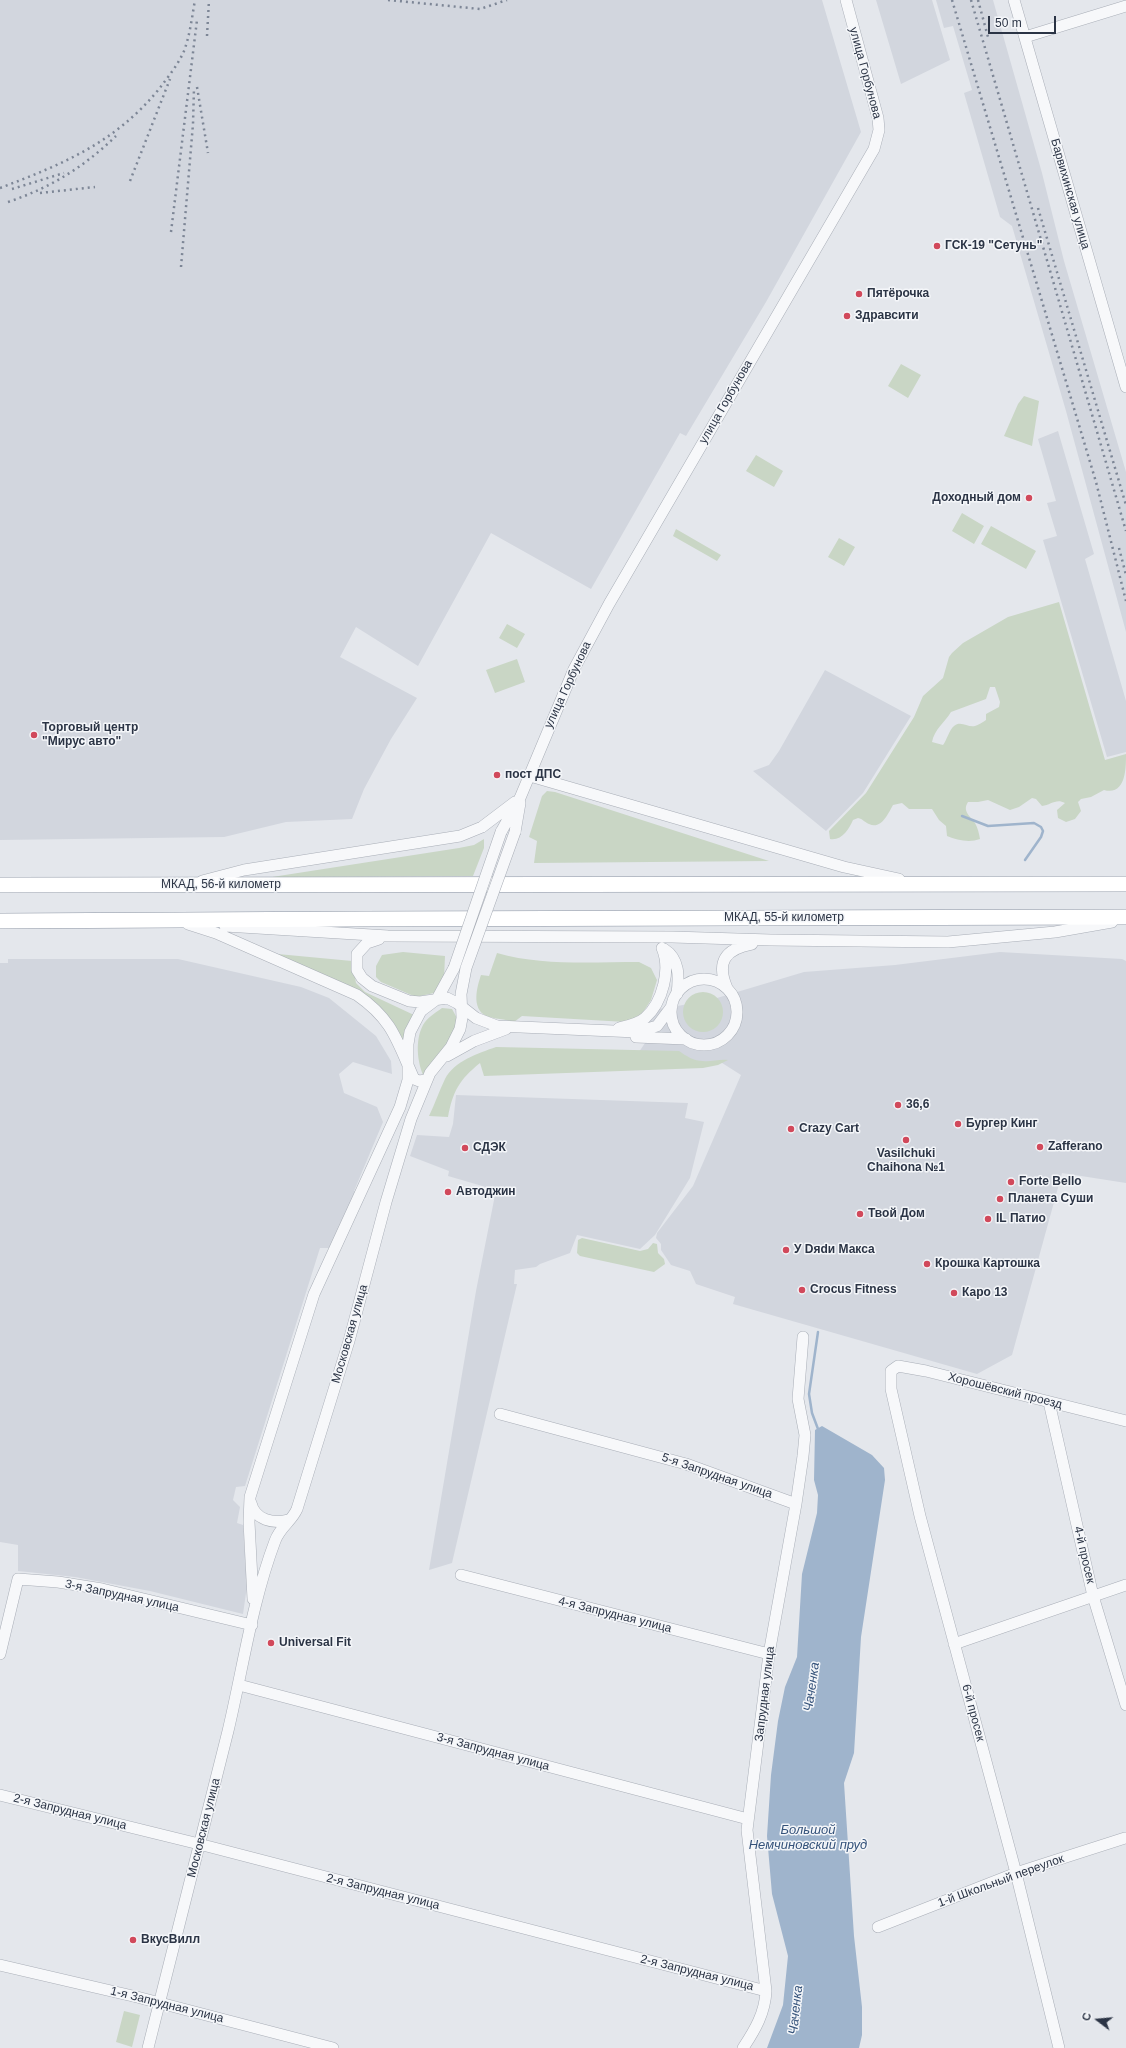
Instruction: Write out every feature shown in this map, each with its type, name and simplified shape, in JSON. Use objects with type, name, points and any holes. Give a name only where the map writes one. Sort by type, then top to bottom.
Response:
[{"type":"highway","points":[[949,886],[1126,884]]},
{"type":"highway","name":"МКАД, 56-й километр","points":[[0,885],[949,886]]},
{"type":"highway","name":"МКАД, 55-й километр","points":[[157,919],[1126,918]]},
{"type":"highway","points":[[0,921],[157,919]]},
{"type":"street","name":"улица Горбунова","points":[[437,999],[454,968],[501,832],[520,798],[530,776],[574,668],[609,604],[874,149],[879,130],[878,118],[846,0]]},
{"type":"street","name":"Барвихинская улица","points":[[1014,0],[1126,387]]},
{"type":"street","points":[[1025,37],[1126,6]]},
{"type":"street","points":[[530,776],[844,867],[887,877],[949,886]]},
{"type":"street","name":"улица Горбунова","points":[[441,1059],[451,1047],[460,1030],[462,982],[515,832],[520,798]]},
{"type":"street","points":[[184,886],[244,870],[460,836],[482,827],[520,798]]},
{"type":"street","points":[[494,818],[500,816],[508,818],[513,824],[515,832]]},
{"type":"street","points":[[157,919],[188,924],[388,936],[617,937],[948,942],[1055,932],[1126,918]]},
{"type":"street","points":[[188,924],[216,933],[357,995],[374,1007],[388,1022],[397,1038],[414,1079],[419,1082],[426,1080]]},
{"type":"street","points":[[388,936],[367,943],[357,954],[357,970],[362,978],[372,986],[409,1001],[420,1002],[447,998],[476,1018],[487,1023],[509,1028],[637,1032],[651,1029],[663,1020],[672,1006],[677,994],[686,985],[704,979],[716,981],[727,988]]},
{"type":"street","points":[[617,937],[642,941],[662,948],[668,952],[677,966],[677,994]]},
{"type":"street","points":[[602,1030],[628,1037],[686,1039],[705,1044],[717,1042],[728,1034],[735,1024],[737,1011],[734,999],[723,980],[722,968],[724,960],[730,951],[740,946],[771,940]]},
{"type":"street","points":[[602,1030],[636,1024],[645,1018],[651,1011],[664,982],[666,960],[662,948]]},
{"type":"street","name":"Московская улица","points":[[148,2048],[200,1845],[239,1686],[252,1626],[254,1607],[249,1522],[250,1501],[254,1483],[308,1310],[395,1120],[406,1086],[408,1044],[415,1021],[425,1008],[437,999]]},
{"type":"street","points":[[672,1006],[674,1024],[686,1039]]},
{"type":"street","points":[[441,1059],[474,1041],[509,1028]]},
{"type":"street","name":"Московская улица","points":[[254,1607],[275,1539],[288,1520],[295,1514],[299,1504],[349,1341],[386,1202],[411,1119],[426,1080],[441,1059]]},
{"type":"street","name":"Запрудная улица","points":[[743,2048],[763,2014],[766,1991],[755,1902],[748,1819],[769,1654],[796,1504],[805,1435],[798,1399],[803,1337]]},
{"type":"street","name":"Хорошёвский проезд","points":[[890,1376],[894,1368],[902,1366],[1126,1421]]},
{"type":"street","name":"6-й просек","points":[[890,1376],[891,1390],[920,1516],[1016,1873],[1059,2048]]},
{"type":"street","name":"4-й просек","points":[[1049,1402],[1093,1596],[1126,1705]]},
{"type":"street","name":"5-я Запрудная улица","points":[[500,1414],[686,1464],[796,1504]]},
{"type":"street","points":[[250,1501],[254,1512],[259,1517],[273,1522],[288,1520]]},
{"type":"street","name":"4-я Запрудная улица","points":[[461,1575],[769,1654]]},
{"type":"street","name":"3-я Запрудная улица","points":[[0,1654],[18,1579],[58,1582],[102,1589],[252,1626]]},
{"type":"street","points":[[954,1644],[1126,1585]]},
{"type":"street","name":"3-я Запрудная улица","points":[[239,1686],[748,1819]]},
{"type":"street","name":"2-я Запрудная улица","points":[[0,1795],[766,1991]]},
{"type":"street","name":"1-й Школьный переулок","points":[[878,1927],[1016,1873],[1126,1839]]},
{"type":"street","name":"1-я Запрудная улица","points":[[0,1965],[159,2003],[325,2047]]},
{"type":"shaded area","points":[[0,0],[822,0],[861,132],[766,302],[686,436],[680,433],[591,589],[491,533],[418,666],[356,627],[340,657],[417,698],[391,739],[364,789],[352,819],[286,822],[224,837],[0,840]]},
{"type":"shaded area","points":[[876,0],[932,0],[950,60],[901,84]]},
{"type":"shaded area","points":[[936,0],[993,0],[1042,173],[1064,261],[1126,472],[1126,632],[1066,411],[1012,226],[1000,217],[964,93],[972,90],[953,26],[944,28]]},
{"type":"shaded area","points":[[1058,431],[1094,554],[1085,559],[1126,701],[1126,752],[1107,757],[1043,540],[1057,536],[1047,503],[1056,501],[1038,439]]},
{"type":"shaded area","points":[[825,670],[911,716],[863,793],[826,831],[753,771],[769,765],[779,751]]},
{"type":"shaded area","points":[[1000,952],[1122,959],[1126,961],[1126,1183],[1062,1173],[1012,1355],[977,1374],[733,1304],[735,1297],[696,1284],[690,1271],[671,1265],[661,1250],[661,1244],[656,1238],[657,1233],[693,1186],[741,1075],[719,1061],[694,1068],[639,1052],[647,1040],[647,1011],[707,1001],[804,972],[895,965]]},
{"type":"shaded area","points":[[8,959],[178,959],[301,987],[329,998],[376,1036],[391,1061],[392,1074],[353,1062],[339,1074],[344,1093],[377,1107],[383,1122],[354,1191],[355,1192],[330,1248],[320,1248],[245,1486],[236,1487],[233,1500],[240,1507],[237,1523],[243,1525],[247,1586],[243,1614],[150,1591],[75,1577],[18,1571],[18,1545],[0,1542],[0,963],[8,963]]},
{"type":"shaded area","points":[[456,1095],[688,1103],[685,1118],[704,1122],[690,1178],[655,1235],[640,1249],[577,1235],[570,1253],[540,1264],[536,1267],[515,1270],[514,1284],[517,1284],[452,1563],[429,1570],[476,1291],[496,1190],[448,1176],[449,1171],[410,1156],[417,1135],[449,1137],[453,1124]]},
{"type":"green space","points":[[901,364],[921,375],[908,398],[888,386]]},
{"type":"green space","points":[[1024,396],[1039,401],[1032,446],[1004,436],[1018,404]]},
{"type":"green space","points":[[756,455],[783,471],[774,487],[746,471]]},
{"type":"green space","points":[[962,513],[984,526],[974,544],[952,531]]},
{"type":"green space","points":[[991,526],[1036,551],[1026,569],[981,544]]},
{"type":"green space","points":[[676,529],[721,555],[717,561],[673,536]]},
{"type":"green space","points":[[839,538],[855,547],[844,566],[828,557]]},
{"type":"green space","points":[[1059,602],[1105,760],[1126,754],[1125,773],[1121,785],[1117,789],[1111,791],[1104,790],[1091,797],[1081,799],[1078,802],[1081,811],[1075,819],[1066,822],[1058,818],[1057,810],[1065,803],[1059,801],[1042,806],[1036,799],[1032,798],[1019,807],[1010,810],[988,800],[968,802],[966,805],[966,811],[978,829],[980,839],[972,841],[955,839],[947,836],[946,826],[939,820],[932,809],[909,809],[902,803],[893,805],[884,820],[877,825],[869,824],[858,818],[853,820],[844,834],[838,838],[830,839],[829,831],[866,793],[914,717],[923,696],[943,678],[949,657],[952,653],[963,643],[1008,617]],"holes":[[[990,687],[995,687],[1000,702],[999,707],[986,714],[986,720],[975,726],[957,724],[951,730],[943,745],[932,742],[937,730],[951,712],[986,699]]]},
{"type":"green space","points":[[507,624],[525,634],[517,648],[499,638]]},
{"type":"green space","points":[[517,659],[525,682],[495,693],[486,670]]},
{"type":"green space","points":[[547,791],[555,792],[769,861],[534,863],[537,841],[529,837],[542,796]]},
{"type":"green space","points":[[484,839],[484,848],[473,876],[272,877],[459,848],[474,845]]},
{"type":"green space","points":[[403,952],[445,956],[444,979],[434,993],[416,997],[381,982],[376,977],[376,966],[382,955]]},
{"type":"green space","points":[[267,953],[352,961],[356,983],[365,992],[414,1015],[404,1042],[385,1013]]},
{"type":"green space","points":[[497,953],[549,962],[639,962],[651,968],[657,980],[651,1000],[640,1017],[626,1022],[522,1016],[514,1022],[486,1016],[478,1008],[476,997],[481,975],[489,976]]},
{"type":"green space","points":[[699,992],[707,992],[714,995],[720,1001],[723,1012],[720,1023],[714,1029],[707,1032],[699,1032],[692,1029],[686,1023],[683,1016],[683,1008],[686,1001],[692,995]]},
{"type":"green space","points":[[442,1008],[452,1009],[457,1018],[453,1035],[424,1077],[418,1058],[420,1031],[427,1020]]},
{"type":"green space","points":[[496,1047],[679,1051],[690,1058],[700,1061],[728,1060],[718,1065],[703,1068],[484,1076],[480,1063],[467,1075],[458,1087],[452,1100],[448,1117],[429,1116],[445,1079],[454,1067],[468,1058]]},
{"type":"green space","points":[[582,1238],[640,1251],[648,1249],[653,1243],[657,1244],[658,1253],[664,1259],[665,1264],[654,1272],[580,1256],[577,1253],[578,1240]]},
{"type":"green space","points":[[124,2011],[140,2015],[132,2047],[116,2042]]},
{"type":"water","name":"Большой Немчиновский пруд","points":[[822,1426],[872,1455],[884,1468],[885,1480],[861,1637],[854,1753],[844,1783],[854,1936],[862,2007],[862,2035],[859,2048],[767,2048],[783,2005],[788,1956],[772,1894],[767,1836],[771,1775],[778,1721],[785,1687],[797,1657],[802,1574],[817,1513],[818,1495],[814,1480],[815,1430]]},
{"type":"waterway","points":[[962,816],[988,826],[1034,823],[1041,827],[1043,831],[1041,837],[1025,860]]},
{"type":"waterway","name":"Чаченка","points":[[818,1332],[809,1394],[812,1413],[818,1429]]},
{"type":"railway","points":[[0,188],[45,170],[87,150],[106,138],[142,108],[173,71],[182,56],[188,39],[195,0]]},
{"type":"railway","points":[[207,36],[209,0]]},
{"type":"railway","points":[[388,0],[480,9],[507,0]]},
{"type":"railway","points":[[952,0],[1096,482],[1126,601]]},
{"type":"railway","points":[[971,0],[1126,531]]},
{"type":"railway","points":[[978,0],[988,37]]},
{"type":"railway","points":[[171,232],[197,20]]},
{"type":"railway","points":[[130,181],[170,79]]},
{"type":"railway","points":[[197,87],[208,153]]},
{"type":"railway","points":[[181,267],[193,124],[194,88]]},
{"type":"railway","points":[[8,202],[38,190],[66,175],[92,157],[116,136]]},
{"type":"railway","points":[[12,189],[64,173]]},
{"type":"railway","points":[[40,193],[95,187]]},
{"type":"railway","points":[[1038,208],[1126,505]]},
{"type":"railway","points":[[1119,548],[1126,575]]},
{"type":"place","name":"ГСК-19 \"Сетунь\"","points":[[937,246]]},
{"type":"place","name":"Пятёрочка","points":[[859,294]]},
{"type":"place","name":"Здравсити","points":[[847,316]]},
{"type":"place","name":"Доходный дом","points":[[1029,498]]},
{"type":"place","name":"Торговый центр \"Мирус авто\"","points":[[34,735]]},
{"type":"place","name":"пост ДПС","points":[[497,775]]},
{"type":"place","name":"36,6","points":[[898,1105]]},
{"type":"place","name":"Бургер Кинг","points":[[958,1124]]},
{"type":"place","name":"Crazy Cart","points":[[791,1129]]},
{"type":"place","name":"Vasilchuki Chaihona №1","points":[[906,1140]]},
{"type":"place","name":"Zafferano","points":[[1040,1147]]},
{"type":"place","name":"СДЭК","points":[[465,1148]]},
{"type":"place","name":"Forte Bello","points":[[1011,1182]]},
{"type":"place","name":"Автоджин","points":[[448,1192]]},
{"type":"place","name":"Планета Суши","points":[[1000,1199]]},
{"type":"place","name":"Твой Дом","points":[[860,1214]]},
{"type":"place","name":"IL Патио","points":[[988,1219]]},
{"type":"place","name":"У Dяdи Макса","points":[[786,1250]]},
{"type":"place","name":"Крошка Картошка","points":[[927,1264]]},
{"type":"place","name":"Crocus Fitness","points":[[802,1290]]},
{"type":"place","name":"Каро 13","points":[[954,1293]]},
{"type":"place","name":"Universal Fit","points":[[271,1643]]},
{"type":"place","name":"ВкусВилл","points":[[133,1940]]}]
